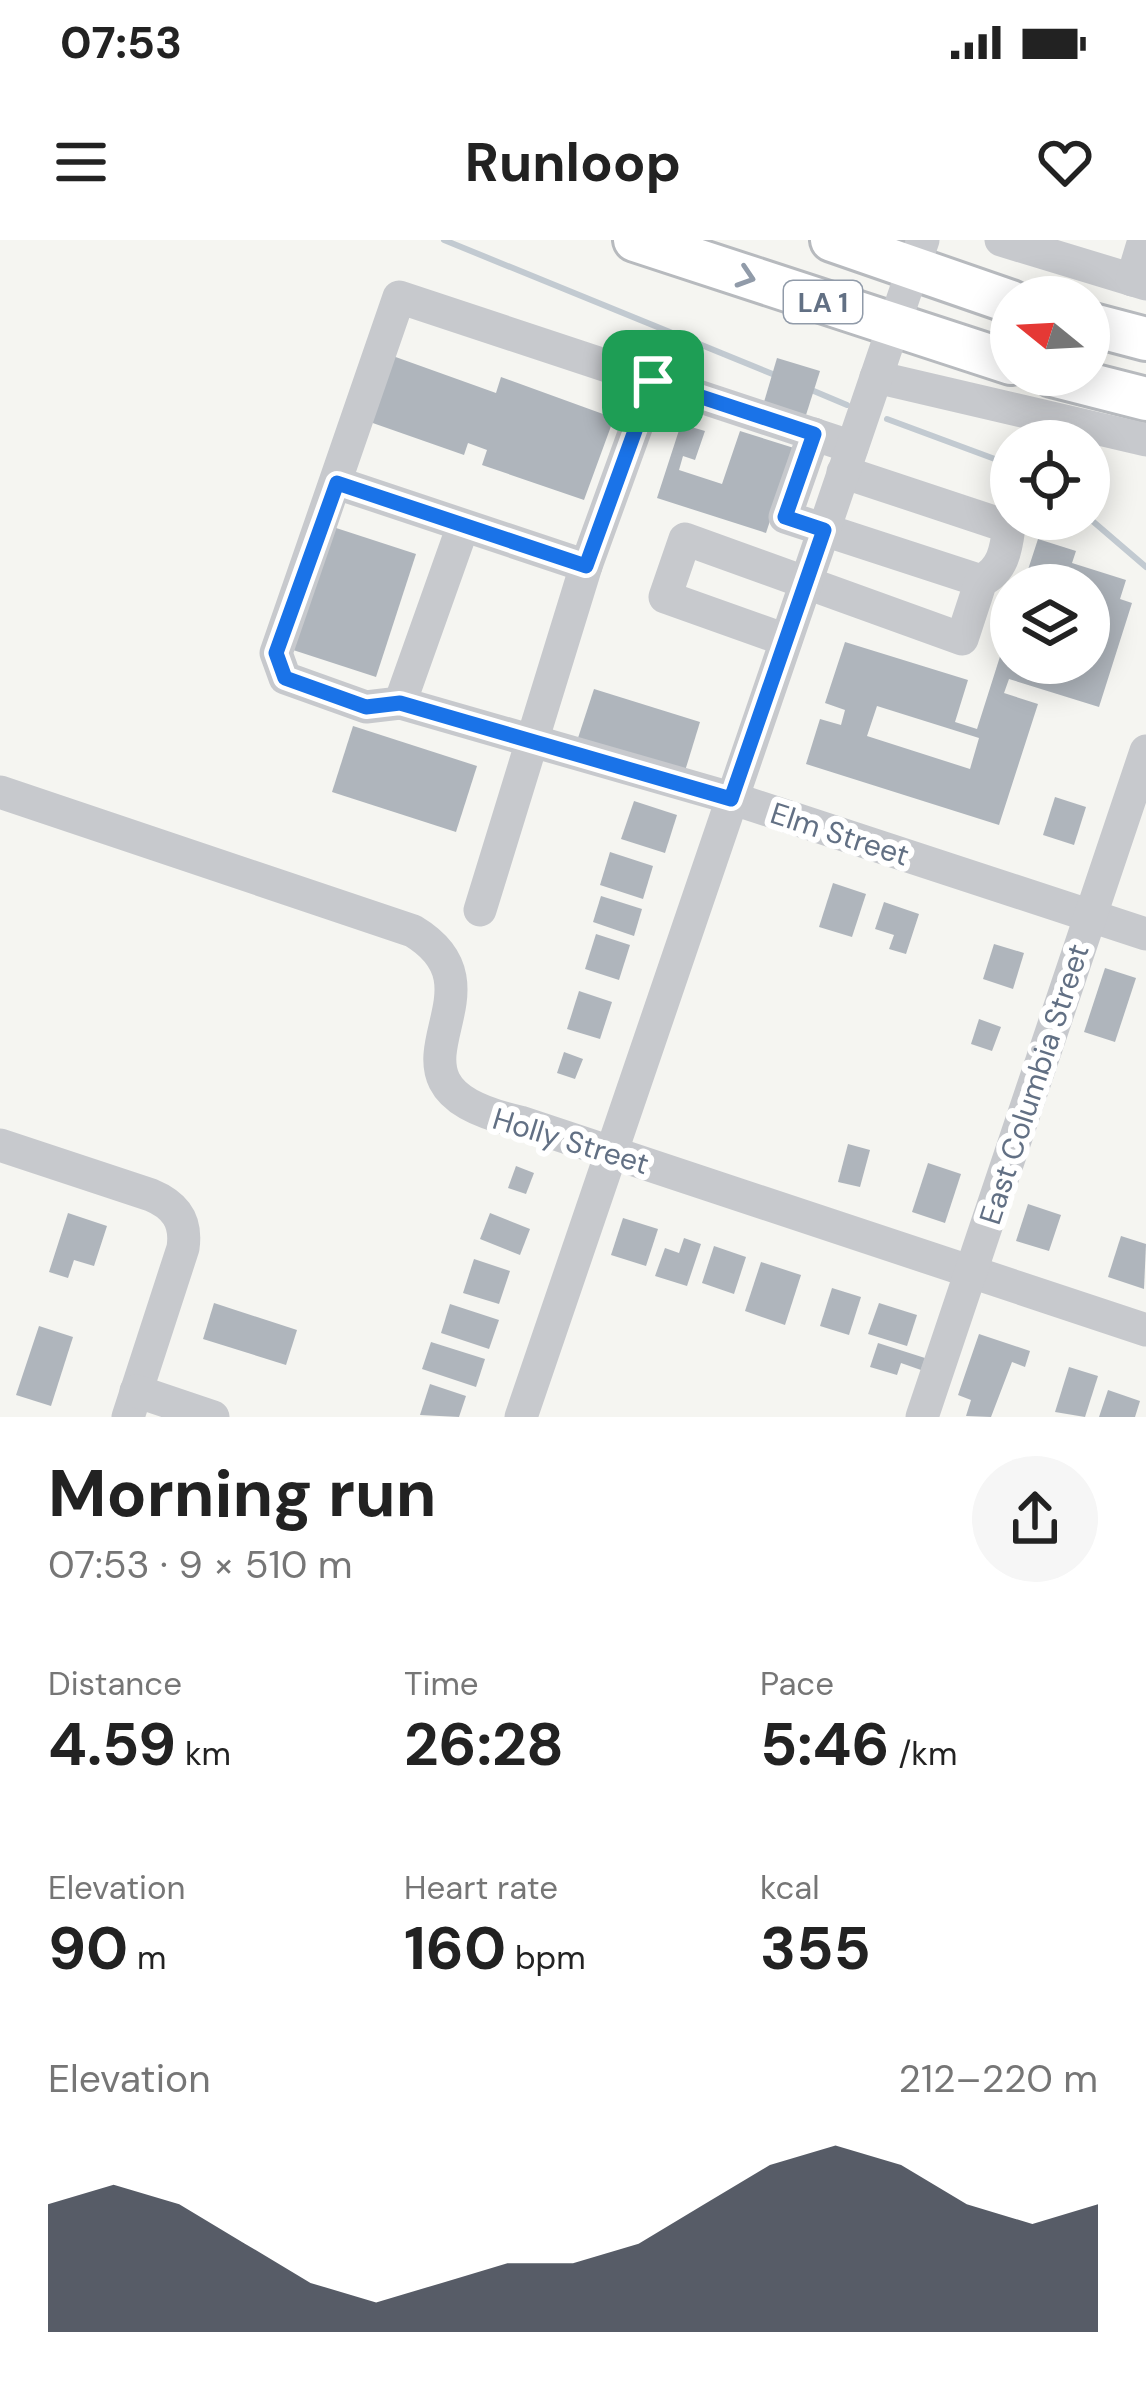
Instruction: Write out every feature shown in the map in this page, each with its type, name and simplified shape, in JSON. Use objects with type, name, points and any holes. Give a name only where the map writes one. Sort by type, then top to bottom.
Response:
[{"type":"main road","name":"LA 1","points":[[635,240],[990,356]]},
{"type":"main road","name":"LA 1","points":[[832,240],[919,254],[990,291]]},
{"type":"main road","points":[[1110,330],[1146,339]]},
{"type":"main road","points":[[1110,390],[1146,399]]},
{"type":"street","points":[[1001,240],[1139,282],[1144,240]]},
{"type":"street","points":[[521,1417],[919,254]]},
{"type":"street","points":[[586,566],[337,483],[399,297],[814,434],[848,460],[1009,527],[1006,551],[995,574],[981,581],[785,517],[814,434]]},
{"type":"street","points":[[876,377],[1146,440]]},
{"type":"street","points":[[480,910],[586,566],[653,381]]},
{"type":"street","name":"Elm Street","points":[[337,483],[276,653],[285,678],[366,707],[400,703],[731,799],[1146,934]]},
{"type":"street","points":[[400,703],[463,526]]},
{"type":"street","points":[[786,640],[665,597],[685,539],[962,639],[981,581]]},
{"type":"street","name":"East Columbia Street","points":[[922,1417],[1146,751]]},
{"type":"street","name":"Holly Street","points":[[0,792],[412,931],[431,943],[445,960],[452,981],[439,1066],[460,1103],[480,1113],[1146,1330]]},
{"type":"street","points":[[0,1145],[168,1202],[185,1234],[183,1248],[132,1404],[213,1417]]},
{"type":"building","points":[[390,355],[496,393],[501,377],[614,418],[584,500],[482,465],[487,450],[468,443],[464,455],[367,421]]},
{"type":"building","points":[[777,358],[820,371],[806,415],[764,402]]},
{"type":"building","points":[[681,424],[705,431],[695,460],[683,456],[679,470],[722,484],[740,431],[794,448],[766,533],[657,498]]},
{"type":"building","points":[[330,526],[416,554],[376,677],[290,649]]},
{"type":"building","points":[[1038,540],[1076,551],[1072,563],[1030,564]]},
{"type":"building","points":[[1110,575],[1126,580],[1120,599],[1132,603],[1110,672]]},
{"type":"building","points":[[845,642],[968,680],[955,722],[977,729],[991,684],[1007,684],[1004,693],[1038,704],[999,825],[806,764],[820,719],[841,725],[845,710],[825,703]],"holes":[[[877,706],[979,738],[970,769],[867,736]]]},
{"type":"building","points":[[1025,684],[1106,684],[1099,707]]},
{"type":"building","points":[[594,689],[700,722],[685,771],[578,738]]},
{"type":"building","points":[[353,726],[477,766],[456,832],[332,792]]},
{"type":"building","points":[[1055,797],[1086,807],[1074,845],[1043,835]]},
{"type":"building","points":[[634,801],[677,815],[665,853],[621,839]]},
{"type":"building","points":[[610,852],[653,866],[643,899],[600,885]]},
{"type":"building","points":[[833,883],[866,894],[852,937],[819,927]]},
{"type":"building","points":[[601,896],[642,909],[634,936],[593,922]]},
{"type":"building","points":[[884,902],[919,914],[906,954],[889,949],[894,935],[875,929]]},
{"type":"building","points":[[596,934],[630,945],[619,980],[585,969]]},
{"type":"building","points":[[994,944],[1024,953],[1013,989],[983,979]]},
{"type":"building","points":[[1105,968],[1136,978],[1115,1042],[1084,1032]]},
{"type":"building","points":[[579,991],[612,1002],[600,1039],[567,1029]]},
{"type":"building","points":[[979,1019],[1001,1027],[992,1051],[971,1044]]},
{"type":"building","points":[[564,1052],[583,1059],[575,1079],[557,1073]]},
{"type":"building","points":[[848,1144],[870,1150],[860,1187],[838,1182]]},
{"type":"building","points":[[928,1163],[961,1174],[945,1223],[912,1212]]},
{"type":"building","points":[[516,1166],[534,1173],[526,1194],[508,1188]]},
{"type":"building","points":[[1028,1204],[1061,1215],[1049,1251],[1016,1241]]},
{"type":"building","points":[[68,1213],[107,1226],[94,1266],[74,1260],[68,1278],[49,1272]]},
{"type":"building","points":[[490,1213],[530,1229],[520,1255],[480,1239]]},
{"type":"building","points":[[623,1218],[658,1229],[646,1266],[611,1255]]},
{"type":"building","points":[[1121,1236],[1146,1244],[1144,1289],[1108,1277]]},
{"type":"building","points":[[684,1238],[701,1244],[687,1286],[655,1276],[665,1248],[679,1253]]},
{"type":"building","points":[[714,1246],[746,1257],[734,1294],[702,1283]]},
{"type":"building","points":[[474,1259],[510,1271],[499,1304],[463,1293]]},
{"type":"building","points":[[761,1262],[801,1275],[785,1325],[745,1311]]},
{"type":"building","points":[[832,1288],[861,1297],[849,1335],[820,1326]]},
{"type":"building","points":[[214,1303],[297,1330],[286,1365],[203,1339]]},
{"type":"building","points":[[879,1303],[917,1315],[907,1346],[868,1334]]},
{"type":"building","points":[[450,1304],[499,1320],[489,1349],[441,1333]]},
{"type":"building","points":[[39,1326],[73,1337],[51,1406],[16,1395]]},
{"type":"building","points":[[979,1334],[1030,1351],[1025,1367],[1012,1362],[991,1417],[966,1416],[971,1400],[958,1395]]},
{"type":"building","points":[[431,1342],[485,1359],[476,1387],[422,1369]]},
{"type":"building","points":[[878,1343],[925,1358],[921,1370],[901,1363],[897,1375],[870,1367]]},
{"type":"building","points":[[1069,1367],[1098,1376],[1085,1417],[1055,1412]]},
{"type":"building","points":[[430,1384],[466,1396],[459,1417],[420,1415]]},
{"type":"building","points":[[1108,1390],[1140,1401],[1135,1417],[1099,1417]]},
{"type":"waterway","points":[[444,240],[780,377]]},
{"type":"waterway","points":[[809,389],[847,405]]},
{"type":"waterway","points":[[887,419],[990,457]]},
{"type":"waterway","points":[[1110,536],[1146,567]]},
{"type":"route","points":[[653,381],[814,434],[785,517],[824,530],[731,799],[400,703],[366,707],[285,678],[276,653],[337,483],[586,566],[653,381]]}]
